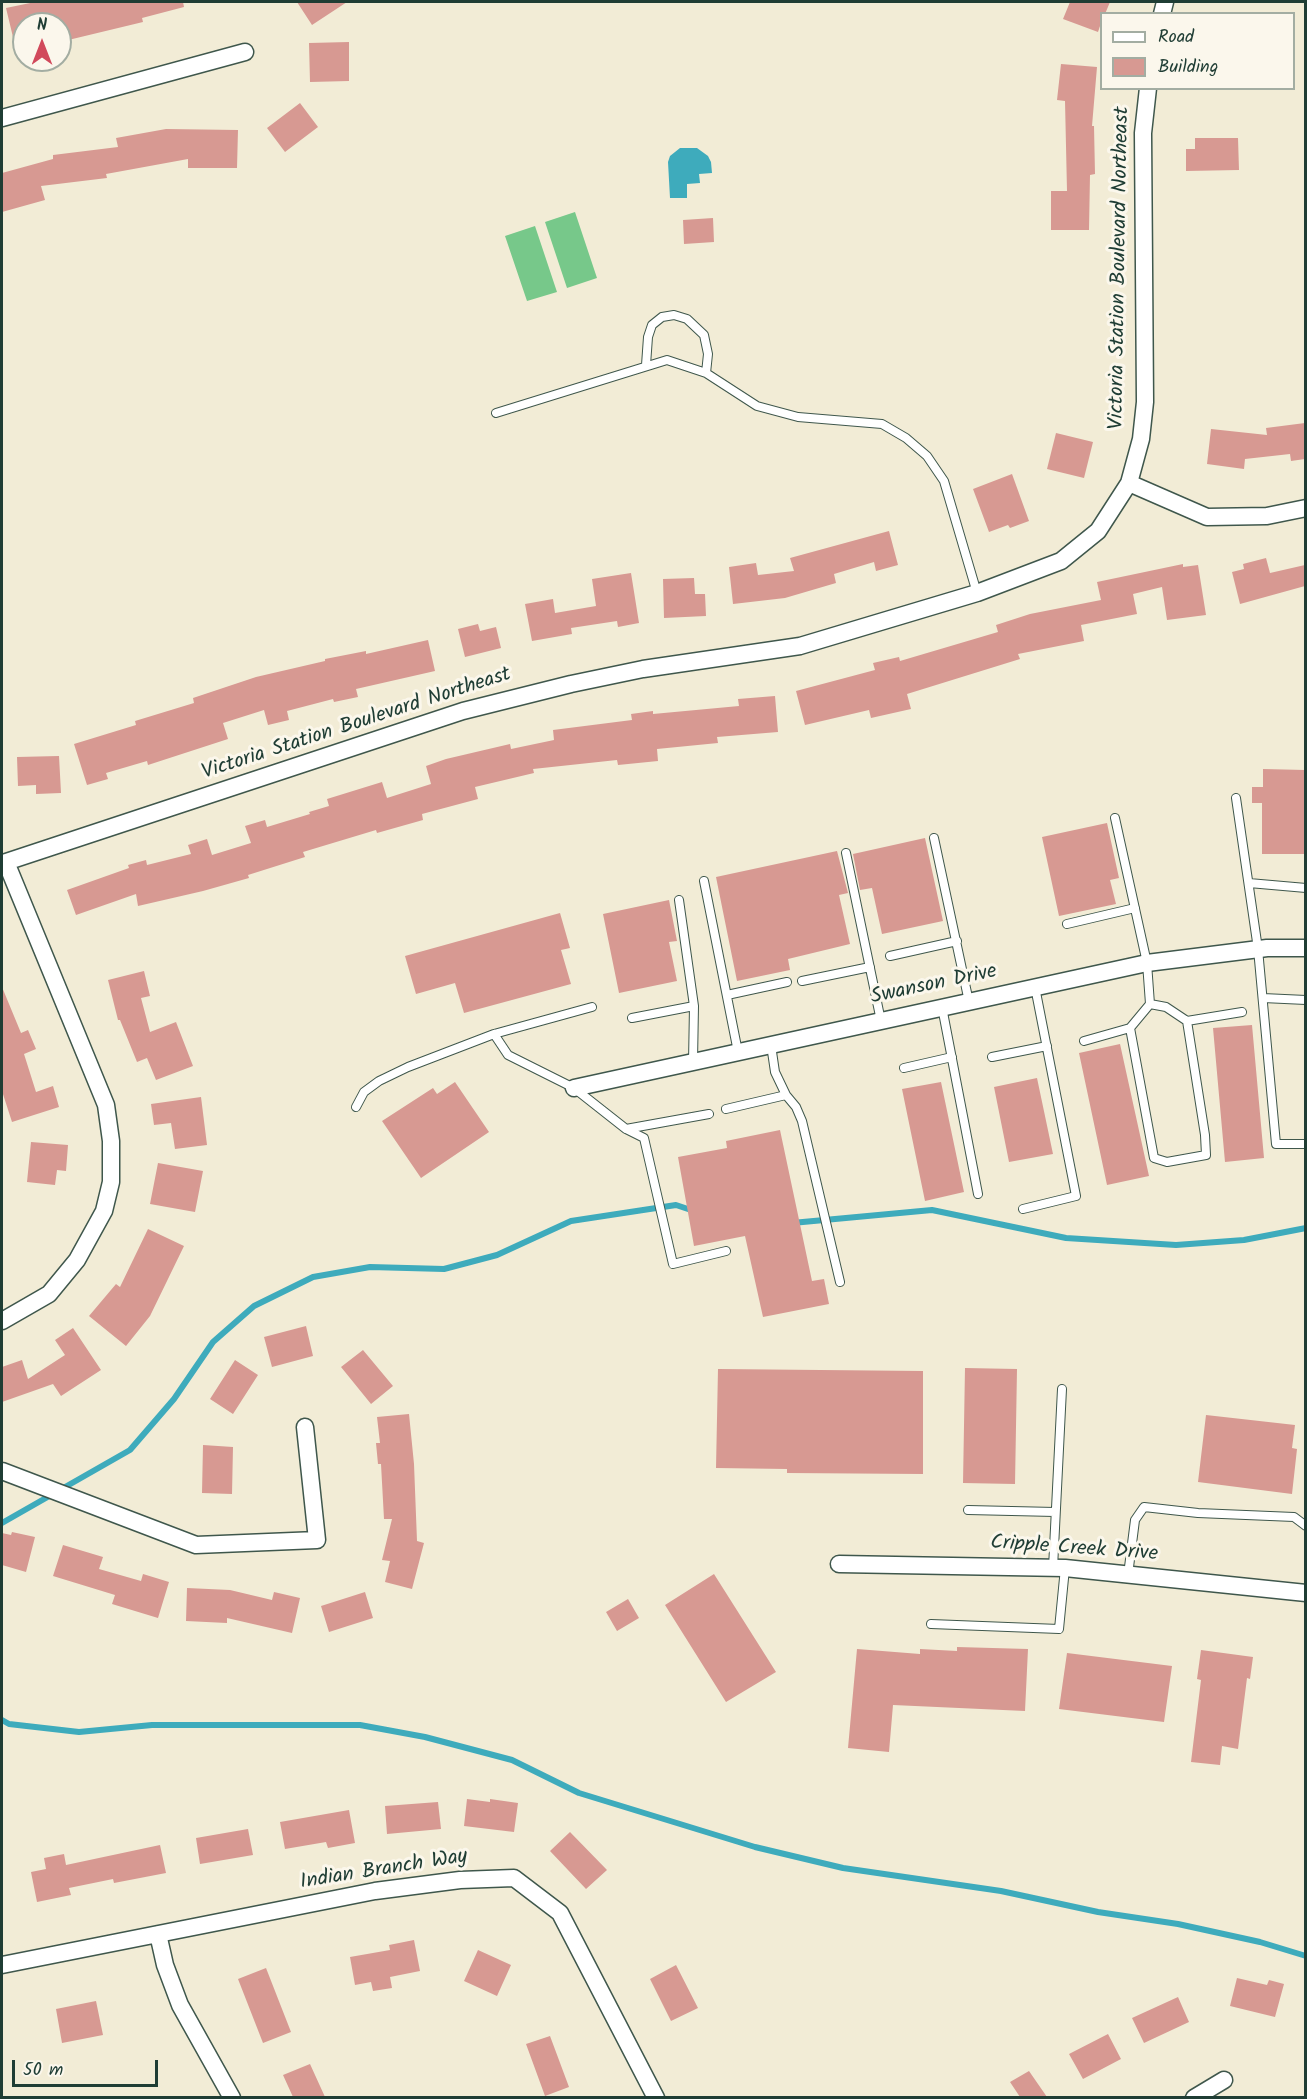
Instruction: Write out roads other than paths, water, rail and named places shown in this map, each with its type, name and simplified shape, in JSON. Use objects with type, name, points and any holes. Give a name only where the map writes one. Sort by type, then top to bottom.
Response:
[{"type":"street","points":[[2,118],[246,52]]},
{"type":"street","name":"Victoria Station Boulevard Northeast","points":[[2,1322],[49,1294],[77,1260],[104,1212],[111,1182],[111,1151],[106,1105],[6,862],[463,711],[643,669],[800,645],[977,593],[1061,561],[1098,531],[1129,483],[1142,439],[1145,402],[1143,133],[1148,90]]},
{"type":"street","points":[[1129,483],[1207,517],[1268,516],[1305,508]]},
{"type":"street","name":"Swanson Drive","points":[[574,1088],[1147,963],[1258,949],[1305,948]]},
{"type":"street","points":[[2,1471],[196,1545],[317,1540],[305,1427]]},
{"type":"street","name":"Cripple Creek Drive","points":[[839,1564],[1059,1568],[1305,1593]]},
{"type":"street","name":"Indian Branch Way","points":[[2,1965],[375,1891],[460,1880],[513,1878],[560,1913],[656,2097]]},
{"type":"street","points":[[158,1935],[165,1965],[180,2005],[232,2097]]},
{"type":"street","points":[[1194,2097],[1224,2080]]},
{"type":"lane","points":[[646,365],[648,337],[652,325],[662,317],[674,315],[687,319],[704,335],[708,354],[706,373]]},
{"type":"lane","points":[[496,412],[667,360],[706,373],[757,406],[798,417],[882,424],[906,438],[927,456],[944,481],[977,593]]},
{"type":"lane","points":[[1236,798],[1258,949],[1276,1144],[1305,1144]]},
{"type":"lane","points":[[1084,1041],[1130,1028],[1150,1004],[1147,963],[1115,818]]},
{"type":"lane","points":[[934,838],[969,1002]]},
{"type":"lane","points":[[846,853],[881,1021]]},
{"type":"lane","points":[[704,881],[738,1052]]},
{"type":"lane","points":[[1249,883],[1305,888]]},
{"type":"lane","points":[[679,900],[694,1006],[693,1062]]},
{"type":"lane","points":[[1067,924],[1135,908]]},
{"type":"lane","points":[[890,956],[957,941]]},
{"type":"lane","points":[[802,981],[870,967]]},
{"type":"lane","points":[[727,995],[788,982]]},
{"type":"lane","points":[[1023,1209],[1076,1196],[1035,987]]},
{"type":"lane","points":[[1263,998],[1305,1000]]},
{"type":"lane","points":[[1150,1004],[1166,1007],[1187,1021],[1242,1012]]},
{"type":"lane","points":[[632,1018],[694,1006]]},
{"type":"lane","points":[[356,1107],[364,1092],[379,1081],[408,1067],[494,1034],[591,1007]]},
{"type":"lane","points":[[942,1008],[978,1194]]},
{"type":"lane","points":[[1130,1028],[1154,1158],[1167,1162],[1206,1155],[1205,1135],[1187,1021]]},
{"type":"lane","points":[[494,1034],[508,1055],[574,1088],[626,1129],[644,1138],[673,1264],[726,1251]]},
{"type":"lane","points":[[771,1045],[775,1072],[802,1121],[840,1282]]},
{"type":"lane","points":[[992,1057],[1047,1046]]},
{"type":"lane","points":[[904,1068],[952,1057]]},
{"type":"lane","points":[[726,1109],[786,1095]]},
{"type":"lane","points":[[626,1129],[710,1114]]},
{"type":"lane","points":[[931,1624],[1059,1629],[1059,1568],[1055,1512],[1062,1389]]},
{"type":"lane","points":[[1128,1575],[1135,1520],[1144,1507],[1198,1513],[1294,1518],[1305,1526]]},
{"type":"lane","points":[[968,1510],[1055,1512]]},
{"type":"water","points":[[680,148],[697,148],[708,156],[712,173],[699,174],[700,183],[687,184],[687,198],[670,198],[668,162],[670,156]]},
{"type":"waterway","points":[[2,1523],[130,1450],[174,1399],[213,1342],[254,1306],[313,1277],[370,1267],[444,1269],[497,1255],[571,1221],[676,1205],[694,1211]]},
{"type":"waterway","points":[[792,1223],[932,1210],[1066,1238],[1176,1245],[1244,1240],[1306,1228]]},
{"type":"waterway","points":[[2,1720],[9,1724],[79,1732],[152,1725],[360,1725],[425,1737],[512,1760],[579,1793],[755,1847],[843,1868],[1001,1891],[1098,1912],[1178,1924],[1260,1942],[1306,1956]]}]
